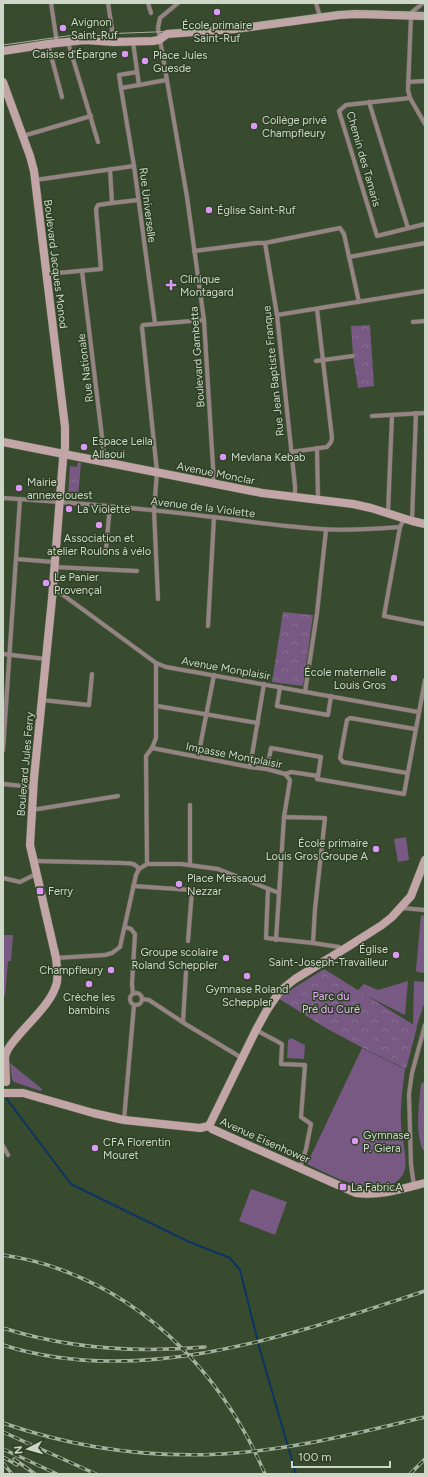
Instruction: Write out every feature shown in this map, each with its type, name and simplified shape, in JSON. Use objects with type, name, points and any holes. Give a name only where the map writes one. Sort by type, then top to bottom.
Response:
[{"type":"street","points":[[51,3],[57,43]]},
{"type":"street","points":[[108,3],[112,29],[111,42]]},
{"type":"street","points":[[148,3],[150,13]]},
{"type":"street","name":"Boulevard Gambetta","points":[[178,3],[173,4],[160,18],[158,24],[159,40],[187,197],[204,320],[214,483]]},
{"type":"street","points":[[316,3],[320,17]]},
{"type":"street","points":[[422,3],[412,12],[411,16],[408,82],[410,98],[425,124]]},
{"type":"street","points":[[3,52],[68,42],[133,42],[159,40],[167,34],[235,29],[320,17],[356,14],[425,16]]},
{"type":"street","points":[[68,42],[98,142]]},
{"type":"street","points":[[133,42],[139,85]]},
{"type":"street","points":[[48,44],[62,97]]},
{"type":"street","points":[[138,72],[119,75],[121,88],[166,80]]},
{"type":"street","points":[[408,82],[425,81]]},
{"type":"street","name":"Boulevard Jacques Monod","points":[[3,82],[30,156],[35,180],[65,427],[64,454]]},
{"type":"street","name":"Rue Universelle","points":[[121,88],[134,166],[155,323]]},
{"type":"street","name":"Chemin des Tamaris","points":[[410,98],[346,105],[339,111],[377,236],[425,224]]},
{"type":"street","points":[[369,102],[408,228]]},
{"type":"street","points":[[23,136],[91,116]]},
{"type":"street","points":[[35,180],[134,166]]},
{"type":"street","points":[[110,169],[112,203]]},
{"type":"street","points":[[47,274],[101,269],[96,209],[98,205],[138,200]]},
{"type":"street","points":[[194,251],[257,242],[265,243],[340,228],[344,234],[359,302]]},
{"type":"street","name":"Rue Jean Baptiste Franque","points":[[265,243],[276,315],[295,498]]},
{"type":"street","points":[[349,257],[425,243]]},
{"type":"street","name":"Rue Nationale","points":[[82,271],[105,462]]},
{"type":"street","points":[[276,315],[425,291]]},
{"type":"street","points":[[291,452],[327,447],[332,438],[317,309]]},
{"type":"street","points":[[158,599],[154,510],[157,472],[142,327],[143,325],[155,323],[204,320]]},
{"type":"street","points":[[413,322],[425,321]]},
{"type":"street","points":[[316,361],[353,356]]},
{"type":"street","points":[[372,416],[425,412]]},
{"type":"street","points":[[416,413],[408,520],[400,527],[384,616],[425,624]]},
{"type":"street","points":[[388,513],[392,415]]},
{"type":"street","name":"Avenue Monclar","points":[[3,442],[262,493],[353,504],[425,524]]},
{"type":"street","points":[[317,448],[318,500]]},
{"type":"street","name":"Boulevard Jules Ferry","points":[[5,1081],[4,1059],[8,1048],[43,1007],[55,989],[57,976],[56,958],[30,845],[33,787],[64,454]]},
{"type":"street","name":"Avenue de la Violette","points":[[3,498],[59,501],[154,510],[326,530],[400,527]]},
{"type":"street","points":[[3,750],[20,499]]},
{"type":"street","points":[[106,549],[110,506]]},
{"type":"street","points":[[208,626],[214,517]]},
{"type":"street","points":[[305,692],[318,614],[326,530]]},
{"type":"street","points":[[16,559],[54,565],[137,571]]},
{"type":"street","name":"Avenue Monplaisir","points":[[52,590],[59,592],[156,663],[166,667],[418,712]]},
{"type":"street","points":[[3,654],[46,659]]},
{"type":"street","points":[[147,864],[146,756],[152,748],[156,738],[156,663]]},
{"type":"street","points":[[42,700],[89,705],[92,674]]},
{"type":"street","points":[[198,757],[214,675]]},
{"type":"street","points":[[415,729],[350,718],[347,720],[340,758],[343,762],[407,774],[425,680]]},
{"type":"street","points":[[250,767],[264,684]]},
{"type":"street","points":[[280,687],[277,706],[328,714],[331,696]]},
{"type":"street","points":[[157,706],[258,724]]},
{"type":"street","name":"Impasse Montplaisir","points":[[152,748],[267,769],[285,774],[291,772],[318,776],[317,779],[404,794],[407,774]]},
{"type":"street","points":[[267,769],[271,748],[321,757],[318,776]]},
{"type":"street","points":[[276,940],[284,817],[290,780],[285,774]]},
{"type":"street","points":[[3,784],[33,787]]},
{"type":"street","points":[[32,810],[118,796]]},
{"type":"street","points":[[190,805],[190,865]]},
{"type":"street","points":[[284,817],[325,818],[315,909],[313,943]]},
{"type":"street","points":[[209,1126],[266,1010],[280,991],[295,979],[382,925],[401,908],[411,896],[425,860]]},
{"type":"street","points":[[33,861],[132,863],[139,869]]},
{"type":"street","points":[[56,958],[112,953],[120,947],[136,875],[139,869],[147,864],[181,864],[218,869],[279,893]]},
{"type":"street","points":[[3,878],[20,882],[36,874]]},
{"type":"street","points":[[133,886],[192,890],[188,941]]},
{"type":"street","points":[[268,889],[266,938],[339,946],[342,951]]},
{"type":"street","points":[[401,908],[425,910]]},
{"type":"street","points":[[124,1120],[134,1005],[131,1001],[131,997],[133,994],[132,984],[135,934],[131,929],[125,927]]},
{"type":"street","points":[[183,1022],[186,972]]},
{"type":"street","points":[[133,994],[139,994],[142,999],[149,1000],[242,1058]]},
{"type":"street","points":[[134,1005],[140,1004],[142,999]]},
{"type":"street","points":[[414,1186],[411,1164],[409,1094],[412,1073],[425,1025]]},
{"type":"street","points":[[256,1030],[282,1044],[281,1064],[305,1065],[301,1117],[311,1124],[306,1149],[300,1168]]},
{"type":"street","points":[[3,1093],[6,1089],[5,1081]]},
{"type":"street","name":"Avenue Eisenhower","points":[[5,1081],[24,1093],[93,1113],[124,1120],[200,1128],[209,1126],[212,1129],[356,1193],[382,1193],[425,1183]]},
{"type":"street","name":"Avenue Eisenhower","points":[[3,1093],[24,1093]]},
{"type":"street","points":[[3,1146],[8,1156]]},
{"type":"green space","points":[[370,325],[374,386],[358,388],[353,356],[351,326]]},
{"type":"green space","points":[[78,462],[81,463],[78,497],[68,496],[70,466],[77,467]]},
{"type":"green space","points":[[283,612],[313,615],[303,686],[272,682]]},
{"type":"green space","points":[[406,837],[409,860],[398,862],[394,839]]},
{"type":"green space","points":[[421,915],[425,916],[425,973],[417,972],[416,970]]},
{"type":"green space","points":[[3,935],[13,935],[11,961],[8,961],[5,996],[3,996]]},
{"type":"green space","name":"Parc du Pré du Curé","points":[[324,969],[417,1027],[406,1069],[324,1027],[278,998]]},
{"type":"green space","points":[[408,981],[405,1015],[357,991],[364,984],[378,990]]},
{"type":"green space","points":[[414,981],[425,982],[425,1001],[416,1028],[413,1024]]},
{"type":"green space","points":[[291,1038],[305,1045],[304,1059],[287,1058],[288,1040]]},
{"type":"green space","points":[[362,1048],[405,1069],[401,1129],[406,1162],[404,1172],[398,1181],[386,1186],[372,1187],[353,1184],[343,1181],[307,1164]]},
{"type":"green space","points":[[10,1063],[42,1089],[41,1091],[14,1082],[12,1079]]},
{"type":"green space","points":[[425,1081],[425,1150],[423,1150],[419,1135],[418,1117],[421,1084]]},
{"type":"green space","points":[[251,1189],[287,1202],[275,1235],[239,1221]]},
{"type":"waterway","points":[[6,1098],[71,1184],[187,1241],[230,1258],[240,1270],[260,1350],[296,1474]]},
{"type":"tram line","points":[[3,45],[74,35],[208,30],[338,12],[376,11],[425,13]]},
{"type":"railway","points":[[3,1255],[45,1264],[94,1284],[126,1302],[156,1325],[183,1350],[208,1378],[230,1408],[249,1440],[265,1474]]},
{"type":"railway","points":[[3,1345],[55,1357],[108,1361],[162,1359],[216,1351],[270,1339],[323,1324],[425,1291]]},
{"type":"railway","points":[[3,1328],[53,1341],[103,1348],[154,1350],[205,1347]]},
{"type":"railway","points":[[3,1423],[56,1439],[111,1449],[194,1455],[248,1452],[299,1445],[350,1435],[425,1417]]},
{"type":"railway","points":[[3,1432],[96,1474]]},
{"type":"railway","points":[[3,1449],[57,1474]]},
{"type":"railway","points":[[3,1457],[17,1465]]},
{"type":"railway","points":[[14,1459],[35,1474]]},
{"type":"railway","points":[[410,1474],[425,1459]]},
{"type":"railway","points":[[3,1463],[12,1474]]},
{"type":"place","name":"École primaire Saint-Ruf","points":[[217,12]]},
{"type":"place","name":"Avignon Saint-Ruf","points":[[63,28]]},
{"type":"place","name":"Caisse d'Épargne","points":[[125,54]]},
{"type":"place","name":"Place Jules Guesde","points":[[145,61]]},
{"type":"place","name":"Collège privé Champfleury","points":[[254,126]]},
{"type":"place","name":"Église Saint-Ruf","points":[[209,210]]},
{"type":"place","name":"Clinique Montagard","points":[[171,285]]},
{"type":"place","name":"Espace Leila Allaoui","points":[[84,447]]},
{"type":"place","name":"Mevlana Kebab","points":[[223,457]]},
{"type":"place","name":"Mairie annexe ouest","points":[[19,488]]},
{"type":"place","name":"La Violette","points":[[69,509]]},
{"type":"place","name":"Association et atelier Roulons à vélo","points":[[99,525]]},
{"type":"place","name":"Le Panier Provençal","points":[[46,583]]},
{"type":"place","name":"École maternelle Louis Gros","points":[[394,678]]},
{"type":"place","name":"École primaire Louis Gros Groupe A","points":[[376,849]]},
{"type":"place","name":"Place Messaoud Nezzar","points":[[179,884]]},
{"type":"place","name":"Ferry","points":[[40,891]]},
{"type":"place","name":"Église Saint-Joseph-Travailleur","points":[[396,955]]},
{"type":"place","name":"Groupe scolaire Roland Scheppler","points":[[226,958]]},
{"type":"place","name":"Champfleury","points":[[111,970]]},
{"type":"place","name":"Gymnase Roland Scheppler","points":[[247,976]]},
{"type":"place","name":"Crèche les bambins","points":[[89,984]]},
{"type":"place","name":"Gymnase P. Giera","points":[[355,1141]]},
{"type":"place","name":"CFA Florentin Mouret","points":[[95,1148]]},
{"type":"place","name":"La FabricA","points":[[343,1187]]}]
